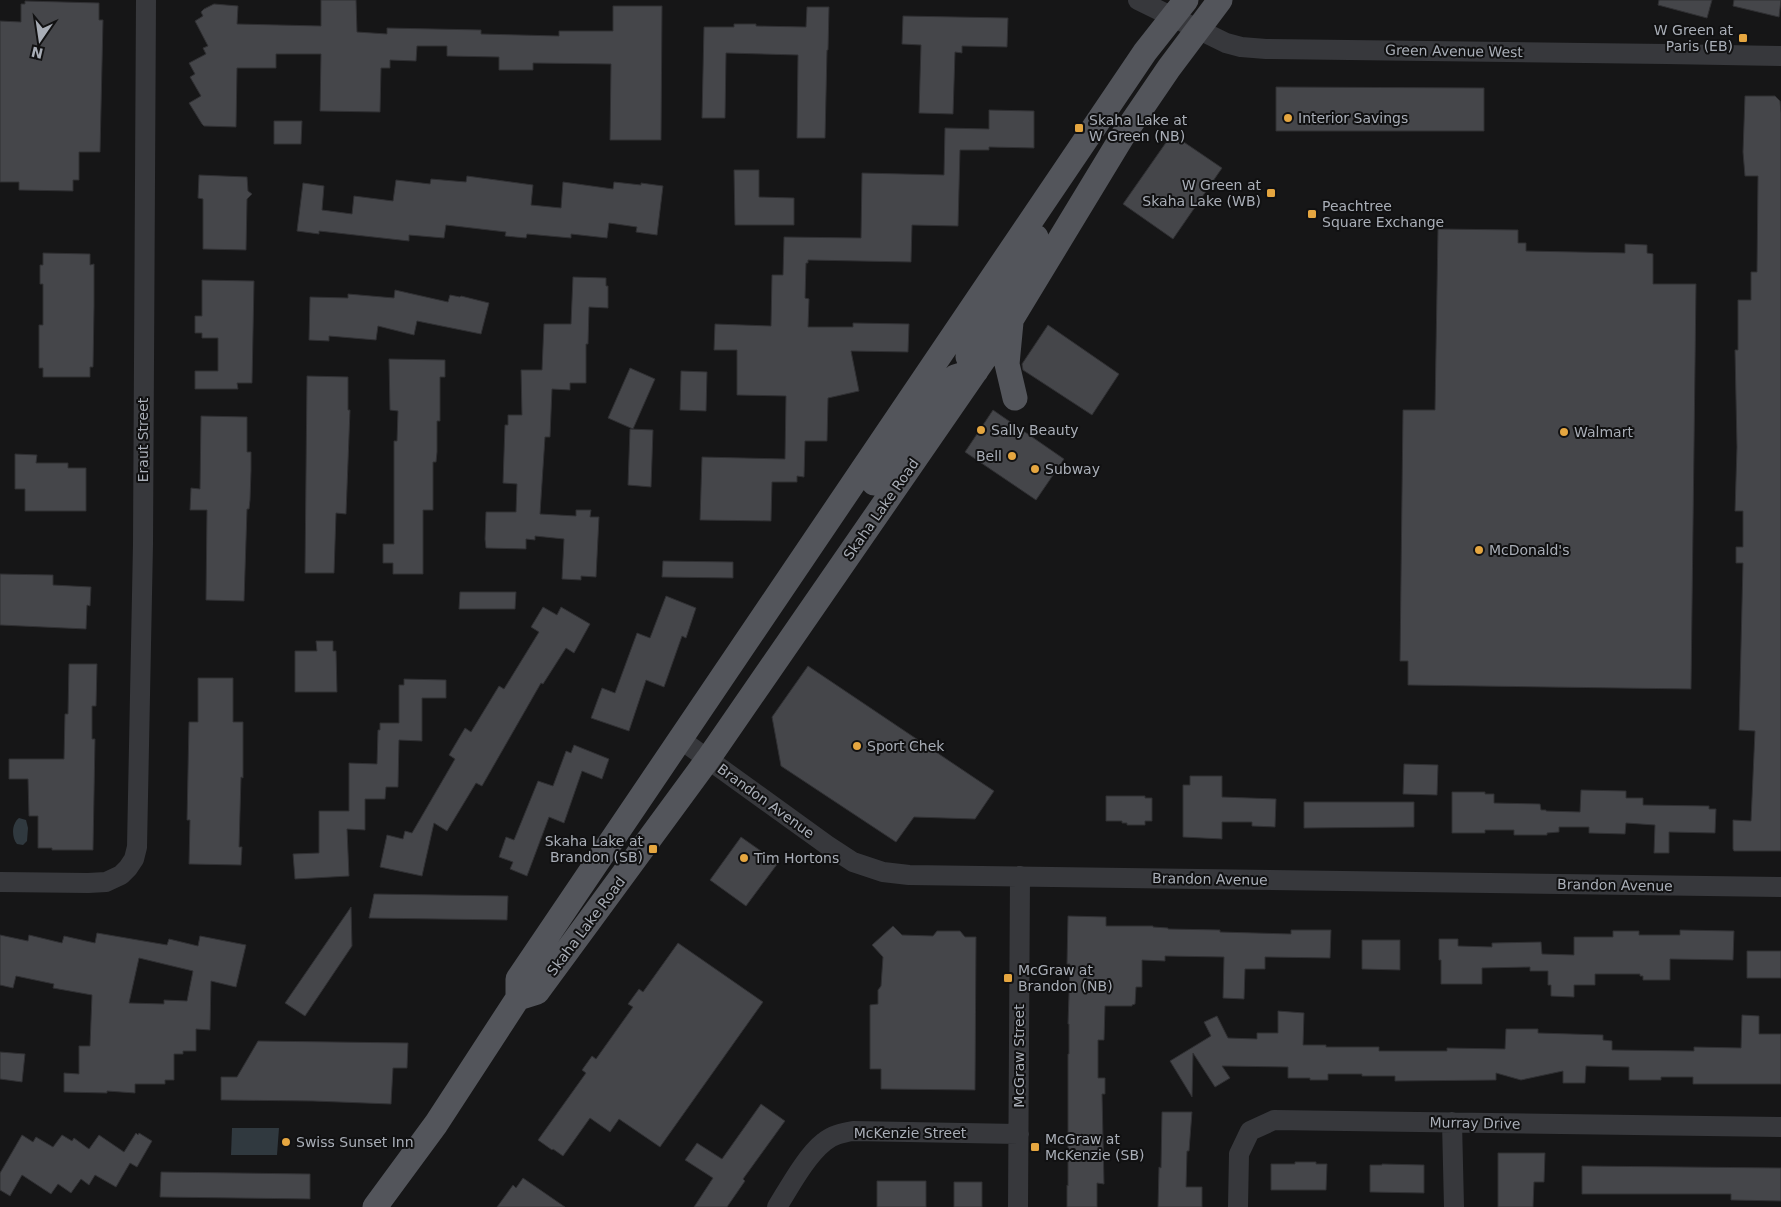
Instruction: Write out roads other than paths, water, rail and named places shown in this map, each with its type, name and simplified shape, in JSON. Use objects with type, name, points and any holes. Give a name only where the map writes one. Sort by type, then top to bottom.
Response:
[{"type":"main road","name":"Skaha Lake Road","points":[[518,998],[537,992],[708,759],[1011,320],[1122,137],[1168,68],[1220,0]]},
{"type":"main road","name":"Skaha Lake Road","points":[[375,1207],[436,1124],[518,998],[518,979],[1145,52],[1179,9]]},
{"type":"main road","points":[[823,528],[862,500],[934,398],[955,378],[976,371],[968,358],[970,343],[1018,272],[1078,151]]},
{"type":"main road","points":[[1011,320],[1007,364],[1015,398]]},
{"type":"street","name":"Eraut Street","points":[[0,882],[106,882],[121,875],[134,859],[137,847],[139,833],[143,544],[146,0]]},
{"type":"street","name":"Green Avenue West","points":[[1138,0],[1179,9],[1198,30],[1226,43],[1241,47],[1266,49],[1781,56]]},
{"type":"street","name":"Brandon Avenue","points":[[680,739],[827,846],[853,862],[882,872],[909,875],[1781,887]]},
{"type":"street","name":"McGraw Street","points":[[1018,1207],[1020,876]]},
{"type":"street","name":"Murray Drive","points":[[1238,1207],[1239,1154],[1250,1130],[1274,1120],[1781,1127]]},
{"type":"street","points":[[1452,1122],[1454,1207]]},
{"type":"street","name":"McKenzie Street","points":[[777,1207],[814,1152],[824,1142],[836,1135],[853,1131],[1019,1134]]},
{"type":"place","name":"W Green at Paris (EB)","points":[[1743,38]]},
{"type":"place","name":"Interior Savings","points":[[1288,118]]},
{"type":"place","name":"Skaha Lake at W Green (NB)","points":[[1079,128]]},
{"type":"place","name":"W Green at Skaha Lake (WB)","points":[[1271,193]]},
{"type":"place","name":"Peachtree Square Exchange","points":[[1312,214]]},
{"type":"place","name":"Sally Beauty","points":[[981,430]]},
{"type":"place","name":"Walmart","points":[[1564,432]]},
{"type":"place","name":"Bell","points":[[1012,456]]},
{"type":"place","name":"Subway","points":[[1035,469]]},
{"type":"place","name":"McDonald's","points":[[1479,550]]},
{"type":"place","name":"Sport Chek","points":[[857,746]]},
{"type":"place","name":"Skaha Lake at Brandon (SB)","points":[[653,849]]},
{"type":"place","name":"Tim Hortons","points":[[744,858]]},
{"type":"place","name":"McGraw at Brandon (NB)","points":[[1008,978]]},
{"type":"place","name":"Swiss Sunset Inn","points":[[286,1142]]},
{"type":"place","name":"McGraw at McKenzie (SB)","points":[[1035,1147]]}]
